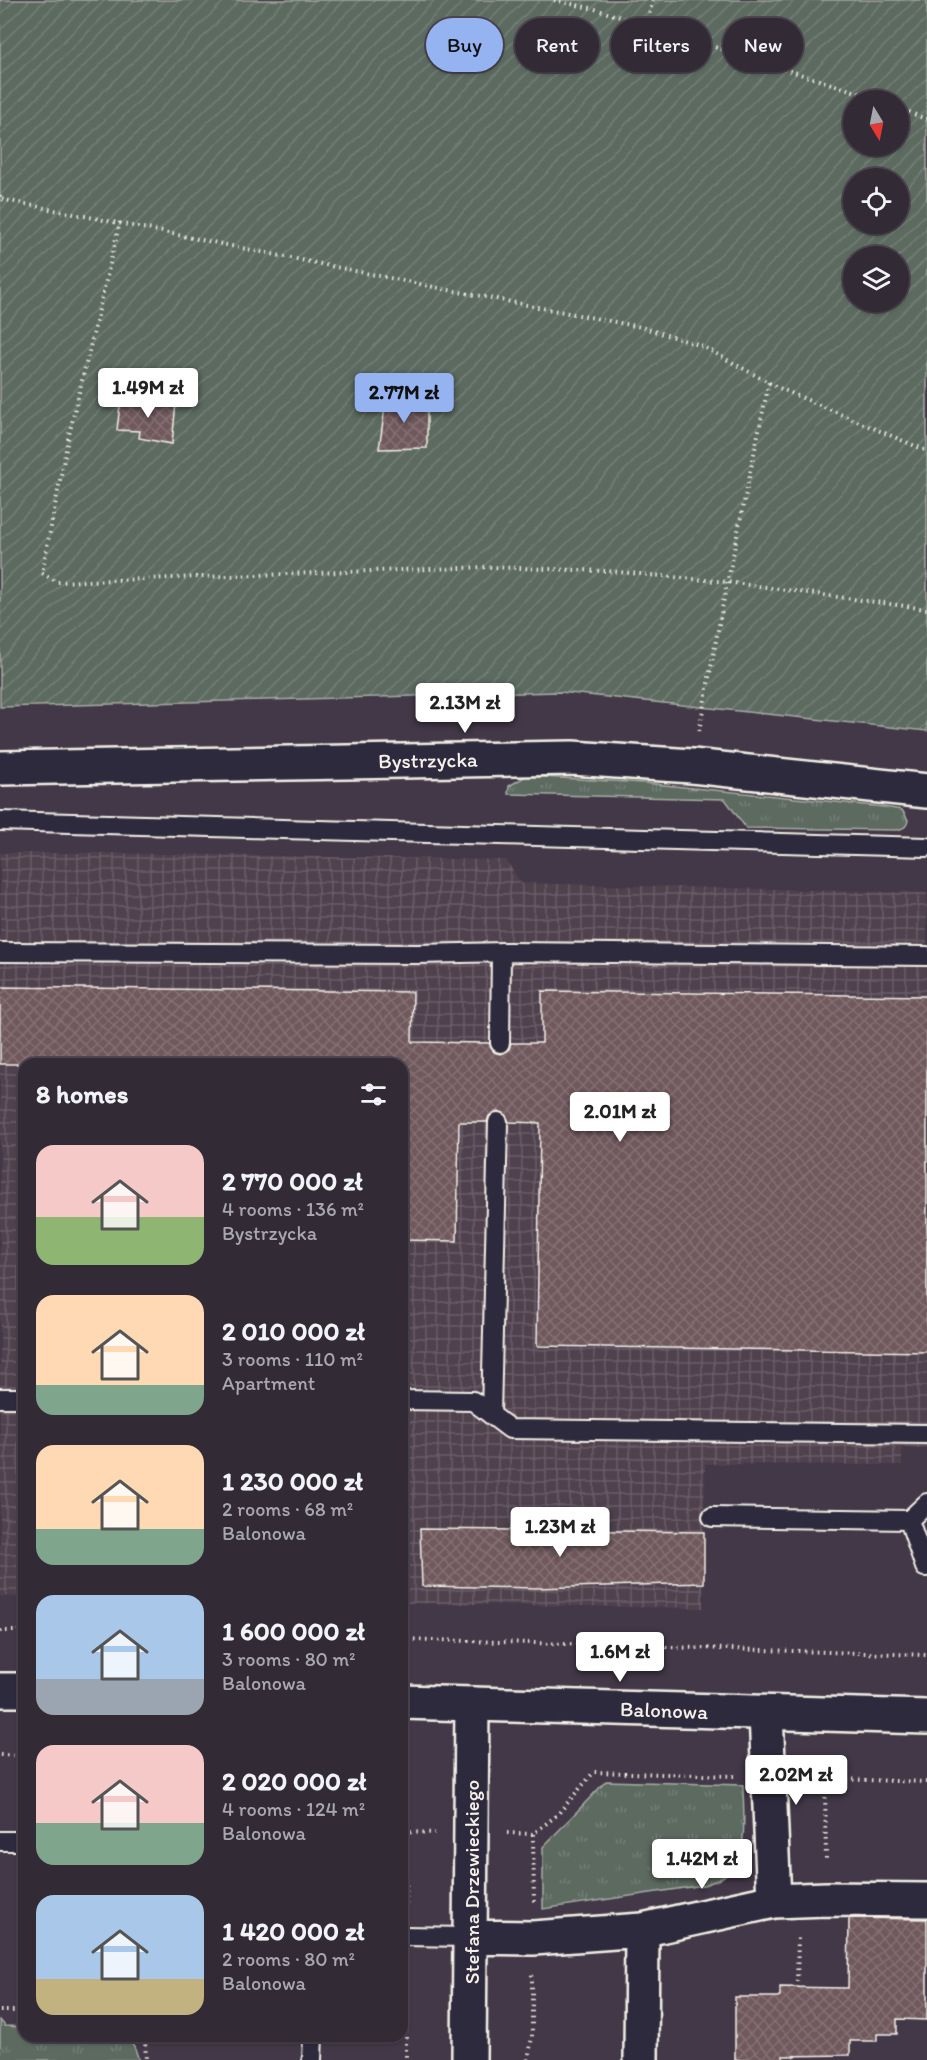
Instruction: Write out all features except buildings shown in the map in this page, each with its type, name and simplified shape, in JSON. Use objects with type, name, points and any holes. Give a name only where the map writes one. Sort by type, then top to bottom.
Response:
[{"type":"street","name":"Bystrzycka","points":[[0,768],[572,758],[692,766],[927,791]]},
{"type":"street","points":[[0,1690],[18,1690]]},
{"type":"street","name":"Balonowa","points":[[408,1702],[927,1717]]},
{"type":"street","name":"Stefana Drzewieckiego","points":[[469,2060],[472,1704]]},
{"type":"street","points":[[766,1713],[769,1777],[799,1900]]},
{"type":"street","points":[[471,1937],[533,1938],[642,1930],[799,1900],[927,1900]]},
{"type":"street","points":[[641,2060],[642,1930]]},
{"type":"lane","points":[[0,821],[927,847]]},
{"type":"lane","points":[[0,952],[406,954],[501,952],[927,956]]},
{"type":"lane","points":[[500,1043],[501,952]]},
{"type":"lane","points":[[491,1415],[498,1122]]},
{"type":"lane","points":[[0,1398],[18,1398]]},
{"type":"lane","points":[[408,1400],[473,1401],[510,1429],[927,1434]]},
{"type":"lane","points":[[712,1517],[909,1520],[927,1503]]},
{"type":"lane","points":[[909,1520],[925,1567],[927,1567]]},
{"type":"lane","points":[[0,1841],[18,1841]]},
{"type":"lane","points":[[408,1928],[471,1937]]},
{"type":"lane","points":[[312,2060],[313,2042]]},
{"type":"path","points":[[554,0],[624,18]]},
{"type":"path","points":[[648,18],[652,0]]},
{"type":"path","points":[[711,46],[851,90]]},
{"type":"path","points":[[909,112],[927,120]]},
{"type":"path","points":[[0,195],[0,198],[641,327],[702,346],[769,382],[927,452]]},
{"type":"path","points":[[120,222],[68,440],[42,573],[57,582],[488,567],[608,571],[727,582],[927,609]]},
{"type":"path","points":[[692,766],[727,582],[769,382]]},
{"type":"path","points":[[0,1631],[18,1631]]},
{"type":"path","points":[[408,1639],[927,1655]]},
{"type":"path","points":[[0,1755],[18,1756]]},
{"type":"path","points":[[498,1833],[534,1834],[557,1815],[594,1772],[927,1782]]},
{"type":"path","points":[[797,1988],[799,1900],[825,1779]]},
{"type":"path","points":[[408,1832],[440,1833]]},
{"type":"path","points":[[534,1834],[534,1906]]},
{"type":"path","points":[[528,2060],[532,2037],[532,1970]]},
{"type":"path","points":[[0,2011],[18,2011]]},
{"type":"path","points":[[145,2042],[146,2060]]},
{"type":"path","points":[[406,2042],[406,2060]]},
{"type":"shaded area","points":[[0,853],[506,860],[521,883],[927,893],[927,1448],[902,1448],[902,1465],[705,1464],[703,1608],[408,1603],[408,1058],[18,1058],[18,1597],[0,1596]]},
{"type":"green space","points":[[0,0],[927,0],[927,731],[560,692],[0,707]]},
{"type":"green space","points":[[526,776],[644,783],[884,807],[902,810],[908,820],[905,827],[897,830],[746,828],[725,799],[508,794],[509,786]]},
{"type":"green space","points":[[606,1781],[743,1785],[743,1836],[737,1860],[731,1870],[721,1878],[704,1885],[543,1909],[543,1847]]},
{"type":"green space","points":[[0,2020],[5,2026],[18,2027],[18,2042],[131,2042],[139,2060],[0,2060]]}]
